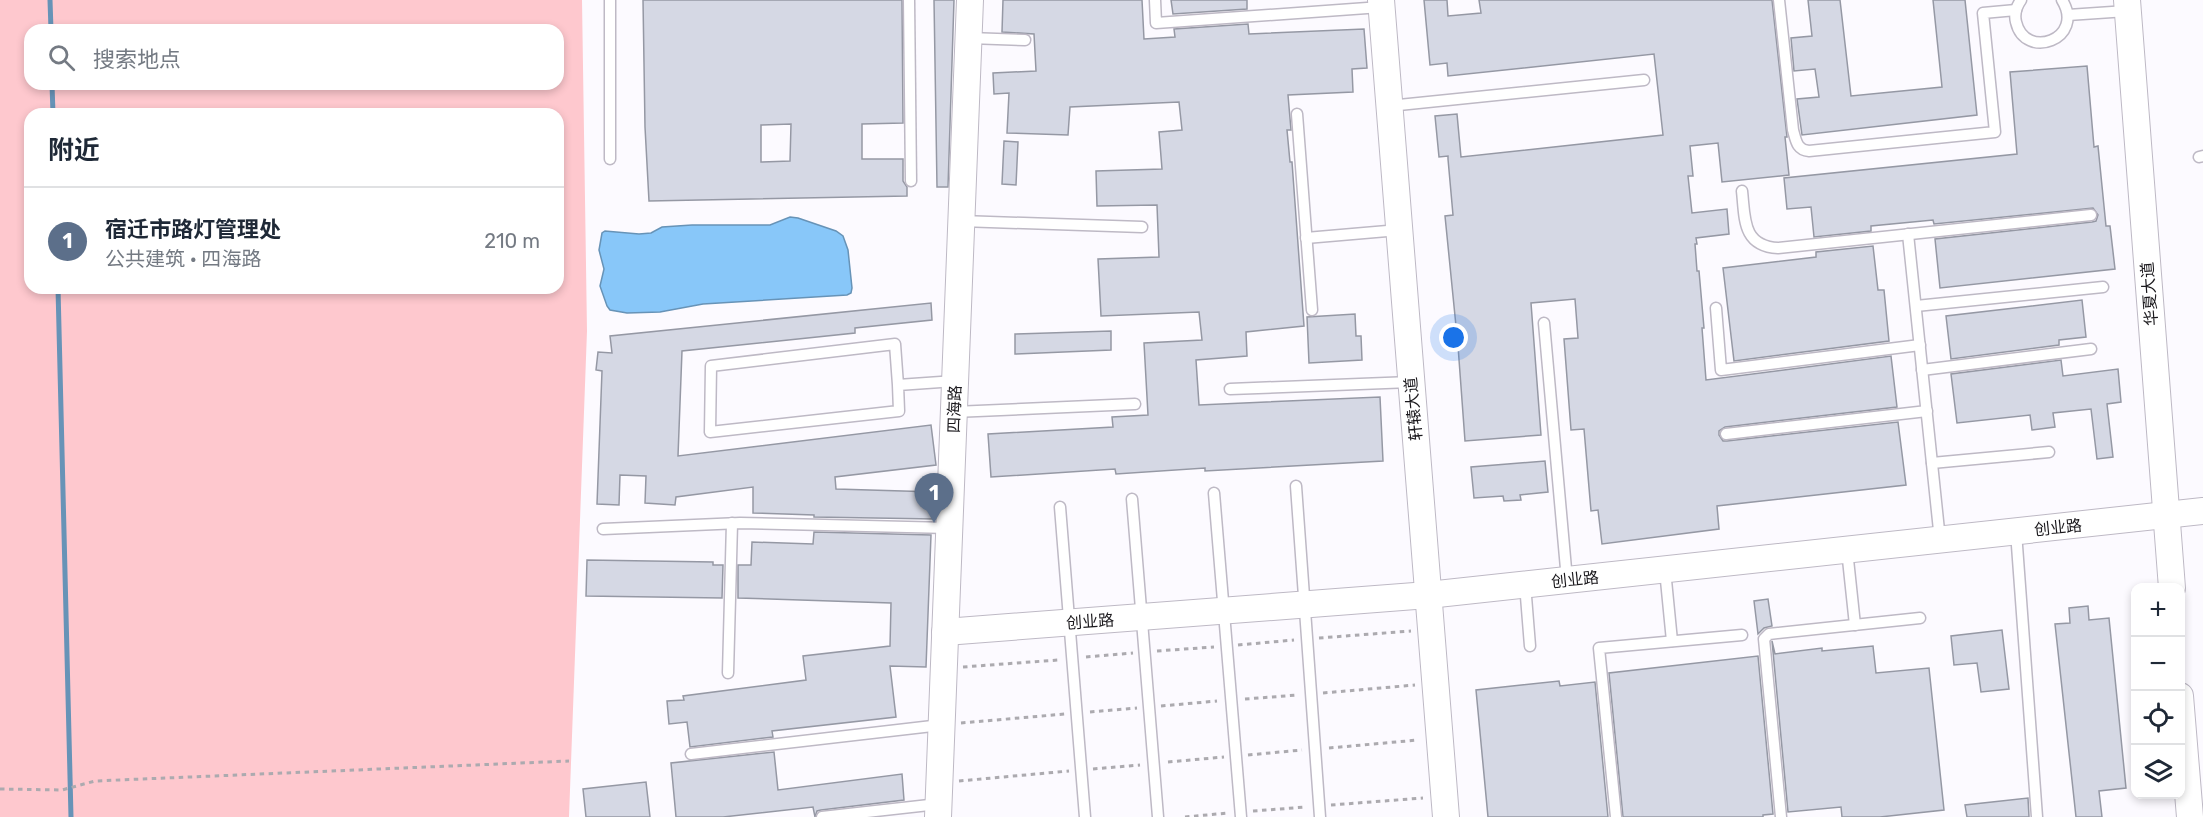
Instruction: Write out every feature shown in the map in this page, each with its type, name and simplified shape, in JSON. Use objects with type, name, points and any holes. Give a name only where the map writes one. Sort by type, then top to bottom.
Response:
[{"type":"street","name":"四海路","points":[[938,801],[970,0]]},
{"type":"street","name":"轩辕大道","points":[[1381,4],[1446,817]]},
{"type":"street","name":"华夏大道","points":[[2127,5],[2172,583]]},
{"type":"street","name":"创业路","points":[[945,632],[1428,595],[2203,511]]},
{"type":"street","points":[[2185,745],[2190,817]]},
{"type":"lane","points":[[610,0],[610,159]]},
{"type":"lane","points":[[909,0],[911,181]]},
{"type":"lane","points":[[1155,0],[1156,23],[1381,4]]},
{"type":"lane","points":[[1779,0],[1793,130],[1798,147],[1809,151],[1995,132],[1983,13],[2018,5],[2015,18],[2022,35],[2039,43],[2048,42],[2063,32],[2067,24],[2068,15],[2062,0]]},
{"type":"lane","points":[[2068,15],[2127,5]]},
{"type":"lane","points":[[968,38],[1025,40]]},
{"type":"lane","points":[[1389,106],[1644,80]]},
{"type":"lane","points":[[1297,114],[1312,310]]},
{"type":"lane","points":[[1742,191],[1747,232],[1752,239],[1767,248],[2091,215]]},
{"type":"lane","points":[[961,221],[1142,227]]},
{"type":"lane","points":[[1306,238],[1399,230]]},
{"type":"lane","points":[[1908,234],[1940,540]]},
{"type":"lane","points":[[1916,306],[2103,287]]},
{"type":"lane","points":[[1716,308],[1721,370],[1920,345]]},
{"type":"lane","points":[[1544,323],[1567,580]]},
{"type":"lane","points":[[894,344],[898,385],[899,411],[710,432],[711,366],[894,344]]},
{"type":"lane","points":[[1922,370],[2091,349]]},
{"type":"lane","points":[[898,385],[955,381]]},
{"type":"lane","points":[[1230,389],[1411,382]]},
{"type":"lane","points":[[954,412],[1135,404]]},
{"type":"lane","points":[[1726,434],[1927,411]]},
{"type":"lane","points":[[1932,463],[2049,452]]},
{"type":"lane","points":[[1296,486],[1320,817]]},
{"type":"lane","points":[[1214,493],[1241,817]]},
{"type":"lane","points":[[1132,499],[1158,817]]},
{"type":"lane","points":[[1060,507],[1085,817]]},
{"type":"lane","points":[[603,530],[732,524],[949,528]]},
{"type":"lane","points":[[728,672],[732,524]]},
{"type":"lane","points":[[2016,531],[2037,817]]},
{"type":"lane","points":[[1847,549],[1855,625]]},
{"type":"lane","points":[[1665,569],[1672,641]]},
{"type":"lane","points":[[1525,584],[1530,646]]},
{"type":"lane","points":[[1781,817],[1764,639],[1769,634],[1920,618]]},
{"type":"lane","points":[[1616,817],[1599,648],[1743,635]]},
{"type":"lane","points":[[691,754],[941,724]]},
{"type":"lane","points":[[822,817],[938,801]]},
{"type":"path","points":[[943,669],[1431,629]]},
{"type":"path","points":[[941,724],[1435,683]]},
{"type":"path","points":[[938,801],[1081,770],[1440,738]]},
{"type":"path","points":[[0,789],[62,790],[95,781],[568,761]]},
{"type":"shaded area","points":[[0,0],[582,0],[587,331],[569,817],[0,817]]},
{"type":"water","points":[[790,217],[836,231],[843,236],[848,250],[851,293],[703,304],[660,312],[627,313],[610,310],[607,306],[600,286],[604,269],[599,250],[602,233],[605,231],[639,234],[651,233],[662,227],[770,225]]},
{"type":"building","points":[[643,0],[902,0],[903,123],[862,124],[862,159],[903,159],[903,181],[907,187],[907,196],[649,201]],"holes":[[[791,124],[790,161],[761,162],[761,125]]]},
{"type":"building","points":[[934,0],[954,0],[948,187],[937,187]]},
{"type":"building","points":[[1003,0],[1142,0],[1144,39],[1175,37],[1174,29],[1248,24],[1249,34],[1364,29],[1367,68],[1352,69],[1353,92],[1288,95],[1291,130],[1287,130],[1290,162],[1292,162],[1304,326],[1246,332],[1247,356],[1196,360],[1199,405],[1380,397],[1383,461],[1116,474],[1115,469],[991,477],[988,434],[1113,427],[1112,417],[1148,415],[1144,343],[1202,340],[1199,312],[1101,316],[1098,259],[1159,257],[1157,205],[1097,206],[1096,171],[1162,169],[1159,132],[1182,130],[1179,102],[1070,107],[1068,135],[1007,133],[1009,93],[994,94],[993,73],[1036,71],[1034,34],[1002,32]]},
{"type":"building","points":[[1171,0],[1247,0],[1247,9],[1173,14]]},
{"type":"building","points":[[1424,0],[1447,0],[1448,16],[1481,13],[1479,0],[1772,0],[1789,175],[1722,182],[1718,143],[1690,146],[1693,176],[1688,176],[1692,213],[1727,209],[1729,234],[1696,238],[1697,244],[1695,244],[1704,328],[1702,328],[1706,380],[1891,356],[1897,407],[1725,427],[1719,431],[1719,435],[1723,441],[1727,441],[1898,422],[1906,485],[1717,506],[1719,529],[1602,544],[1598,510],[1591,511],[1584,429],[1571,430],[1564,339],[1578,338],[1575,299],[1531,303],[1541,435],[1465,441],[1445,216],[1453,215],[1448,156],[1439,157],[1435,116],[1457,114],[1461,157],[1663,135],[1654,54],[1448,76],[1447,63],[1430,65]]},
{"type":"building","points":[[1808,0],[1840,0],[1851,96],[1942,87],[1933,0],[1965,0],[1977,115],[1802,135],[1797,99],[1819,97],[1815,69],[1794,71],[1791,38],[1812,36]]},
{"type":"building","points":[[2087,66],[2094,147],[2098,146],[2106,226],[2110,226],[2115,269],[1940,288],[1935,239],[2092,222],[2096,221],[2098,215],[2093,208],[1934,224],[1933,220],[1871,226],[1871,231],[1814,237],[1811,207],[1787,209],[1784,178],[2017,154],[2010,72]]},
{"type":"building","points":[[1004,141],[1018,142],[1016,185],[1002,184]]},
{"type":"building","points":[[1873,246],[1878,290],[1884,290],[1889,341],[1734,361],[1723,268],[1816,257],[1816,252]]},
{"type":"building","points":[[2082,300],[2086,337],[2059,340],[2059,345],[1951,359],[1946,316]]},
{"type":"building","points":[[931,303],[932,320],[855,328],[855,333],[682,351],[678,456],[931,425],[936,465],[835,477],[836,489],[936,492],[935,519],[814,517],[814,515],[753,513],[753,487],[676,497],[675,505],[645,503],[646,476],[620,475],[619,505],[597,504],[602,371],[596,370],[598,352],[612,353],[610,336]]},
{"type":"building","points":[[1355,314],[1356,336],[1361,336],[1362,360],[1309,363],[1307,317]]},
{"type":"building","points":[[1111,331],[1111,350],[1015,354],[1015,334]]},
{"type":"building","points":[[2061,360],[2063,376],[2118,369],[2121,402],[2107,404],[2113,457],[2097,459],[2091,409],[2053,413],[2055,427],[2032,430],[2030,415],[1957,423],[1951,374]]},
{"type":"building","points":[[1545,461],[1548,492],[1520,495],[1521,500],[1504,501],[1503,496],[1474,498],[1471,467]]},
{"type":"building","points":[[814,532],[931,535],[926,667],[890,666],[896,717],[772,731],[773,737],[690,747],[687,722],[669,724],[667,701],[684,700],[683,696],[806,680],[803,656],[890,646],[891,603],[738,598],[738,565],[751,565],[752,542],[813,544]]},
{"type":"building","points":[[587,560],[713,562],[713,565],[723,565],[722,598],[586,596]]},
{"type":"building","points":[[1768,599],[1772,626],[1764,628],[1758,634],[1754,601]]},
{"type":"building","points":[[2088,606],[2089,620],[2109,618],[2126,788],[2099,791],[2102,817],[2076,817],[2055,624],[2070,623],[2069,608]]},
{"type":"building","points":[[2002,630],[2009,689],[1981,692],[1977,663],[1954,665],[1951,636]]},
{"type":"building","points":[[1772,641],[1775,654],[1822,648],[1822,651],[1873,646],[1876,673],[1929,668],[1944,810],[1880,817],[1842,817],[1841,807],[1788,812]]},
{"type":"building","points":[[1758,656],[1773,814],[1763,815],[1763,817],[1623,817],[1609,673]]},
{"type":"building","points":[[1559,681],[1560,686],[1595,682],[1608,817],[1488,817],[1476,690]]},
{"type":"building","points":[[774,752],[778,790],[902,774],[904,800],[821,810],[817,811],[815,817],[813,807],[723,817],[676,817],[671,763]]},
{"type":"building","points":[[646,782],[650,817],[586,817],[583,789]]},
{"type":"building","points":[[2028,798],[2029,817],[1967,817],[1965,805]]},
{"type":"waterway","points":[[50,0],[51,24]]},
{"type":"waterway","points":[[52,90],[53,108]]},
{"type":"waterway","points":[[58,294],[71,817]]},
{"type":"place","name":"宿迁市路灯管理处","points":[[934,523]]}]
